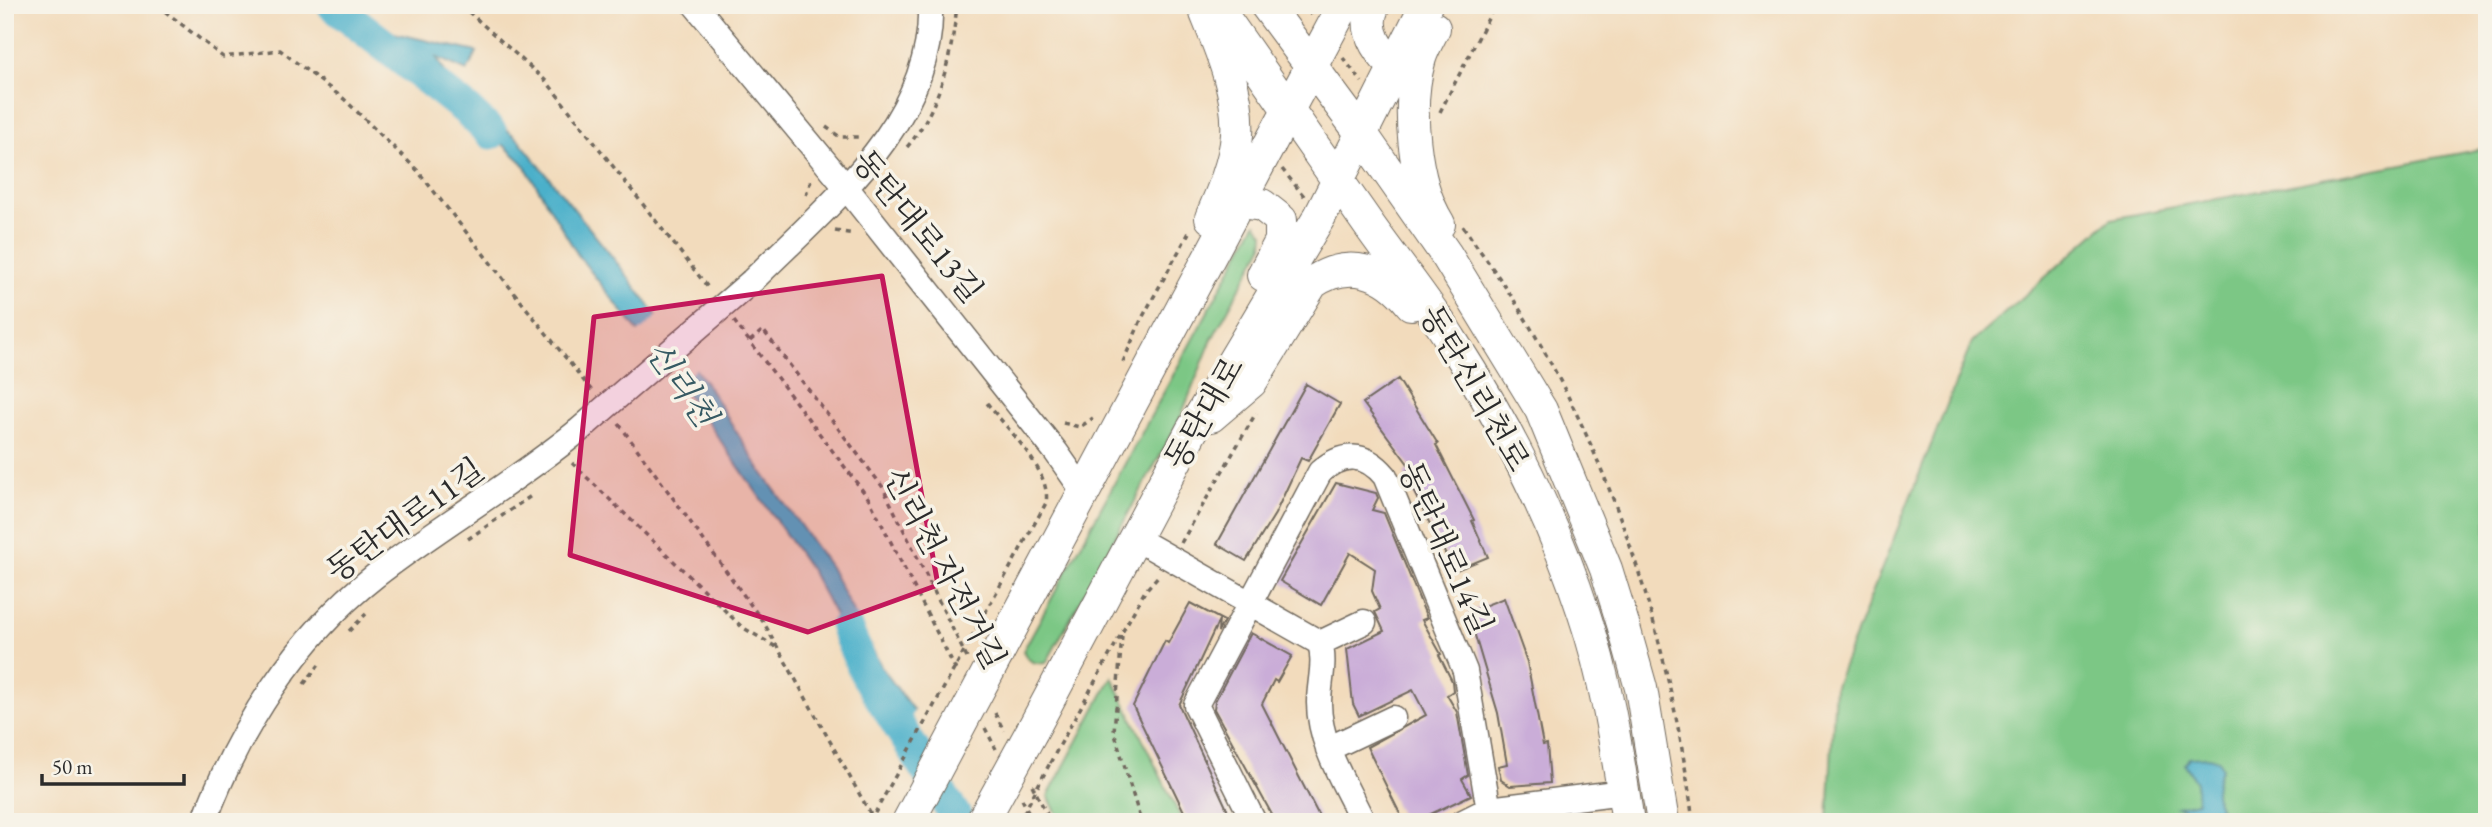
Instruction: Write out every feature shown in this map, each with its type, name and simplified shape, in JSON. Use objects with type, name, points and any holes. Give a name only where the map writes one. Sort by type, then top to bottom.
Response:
[{"type":"main road","points":[[908,822],[983,659],[1084,492],[1131,376],[1222,193],[1237,134],[1231,80],[1203,5]]},
{"type":"main road","name":"동탄신리천로","points":[[1214,5],[1287,112],[1453,342],[1510,441],[1562,552],[1585,615],[1605,689],[1625,807]]},
{"type":"main road","name":"동탄신리천로","points":[[1266,5],[1361,133],[1494,330],[1541,410],[1606,569],[1641,688],[1663,822]]},
{"type":"main road","points":[[1131,376],[1239,202],[1344,5]]},
{"type":"main road","points":[[1374,5],[1368,16],[1373,43],[1385,57],[1398,58]]},
{"type":"main road","name":"동탄대로","points":[[982,822],[1019,734],[1135,538],[1191,432],[1339,181],[1426,5]]},
{"type":"main road","points":[[1445,5],[1420,57],[1414,92],[1414,150],[1434,216],[1475,281],[1494,330]]},
{"type":"main road","points":[[1191,432],[1219,357],[1281,241],[1281,220],[1262,205],[1239,202]]},
{"type":"main road","points":[[1191,432],[1251,382],[1312,282],[1326,273],[1346,268],[1365,270],[1398,287],[1444,352],[1479,412],[1510,441]]},
{"type":"street","name":"동탄대로13길","points":[[695,5],[845,186],[1056,452],[1084,492]]},
{"type":"street","points":[[845,186],[874,154],[914,92],[925,61],[931,24],[930,5]]},
{"type":"street","name":"동탄대로11길","points":[[204,822],[226,770],[258,711],[282,674],[339,608],[399,558],[529,471],[579,442],[752,281],[845,186]]},
{"type":"street","name":"동탄대로14길","points":[[1254,822],[1196,705],[1320,472],[1339,458],[1350,456],[1376,465],[1385,476],[1465,671],[1490,815]]},
{"type":"street","points":[[1135,538],[1320,643],[1324,655],[1319,705],[1328,749],[1363,822]]},
{"type":"street","points":[[1320,643],[1364,622]]},
{"type":"street","points":[[1328,749],[1393,718]]},
{"type":"street","points":[[1463,822],[1490,815],[1625,807]]},
{"type":"path","points":[[157,5],[223,57],[280,50],[344,99],[417,170],[597,397]]},
{"type":"path","points":[[461,5],[547,82],[716,298]]},
{"type":"path","points":[[905,150],[927,119],[939,89],[955,30],[957,5]]},
{"type":"path","points":[[1435,122],[1494,5]]},
{"type":"path","points":[[886,203],[883,186],[888,171]]},
{"type":"path","points":[[1131,376],[1141,320],[1193,226]]},
{"type":"path","points":[[832,232],[842,230],[858,238]]},
{"type":"path","points":[[733,319],[869,499],[964,685]]},
{"type":"path","name":"신리천 자전거길","points":[[750,341],[762,330],[882,486],[983,659]]},
{"type":"path","points":[[872,822],[1046,503],[1048,490],[1042,474],[984,399]]},
{"type":"path","points":[[1019,822],[1144,591],[1172,559],[1261,405]]},
{"type":"path","points":[[1054,418],[1072,428],[1080,427],[1094,417]]},
{"type":"path","points":[[614,418],[764,623],[872,822]]},
{"type":"path","points":[[562,469],[571,462],[579,442]]},
{"type":"path","points":[[571,462],[742,627],[778,648]]},
{"type":"path","points":[[460,544],[537,491]]},
{"type":"path","points":[[348,633],[374,607]]},
{"type":"path","points":[[1122,633],[1114,731],[1141,822],[1131,822]]},
{"type":"path","points":[[301,688],[323,660]]},
{"type":"path","name":"신리천 자전거길","points":[[994,712],[1019,734]]},
{"type":"path","points":[[982,722],[1002,760]]},
{"type":"path","points":[[1026,773],[1051,822]]},
{"type":"path","points":[[1020,797],[1033,822]]},
{"type":"highlighted area","points":[[882,276],[938,585],[808,632],[570,555],[594,317]]},
{"type":"green space","points":[[2487,148],[2487,822],[1828,822],[1835,686],[1972,342],[2111,219]]},
{"type":"green space","points":[[1256,223],[1264,233],[1263,246],[1212,339],[1179,421],[1046,663],[1032,662],[1023,651]]},
{"type":"green space","points":[[1112,677],[1183,822],[1061,822],[1048,796]]},
{"type":"water","points":[[319,5],[355,5],[394,33],[477,52],[467,71],[436,57],[452,83],[519,140],[629,278],[708,386],[759,468],[830,567],[882,668],[966,781],[955,795],[866,674],[812,572],[697,407],[578,255],[523,163],[457,102],[404,61]]},
{"type":"water","points":[[2209,757],[2218,760],[2222,768],[2216,783],[2215,796],[2229,822],[2214,822],[2209,816],[2177,807],[2197,802],[2196,782],[2185,764],[2189,758]]},
{"type":"pier","points":[[660,314],[698,367],[676,386],[636,335]]},
{"type":"pier","points":[[916,708],[970,779],[958,797],[952,797],[903,730]]},
{"type":"building","points":[[1398,379],[1438,444],[1436,445],[1474,520],[1472,521],[1488,557],[1454,571],[1404,473],[1411,468],[1363,403]]},
{"type":"building","points":[[1306,384],[1340,404],[1308,461],[1301,458],[1275,514],[1246,561],[1217,544]]},
{"type":"building","points":[[1336,483],[1376,493],[1378,498],[1372,510],[1384,513],[1427,618],[1422,620],[1452,681],[1453,691],[1447,695],[1457,712],[1468,775],[1462,779],[1471,795],[1414,822],[1404,822],[1367,747],[1426,715],[1413,690],[1359,716],[1353,704],[1347,649],[1384,631],[1375,612],[1380,609],[1372,591],[1375,569],[1350,553],[1321,605],[1280,581]]},
{"type":"building","points":[[1504,598],[1527,662],[1543,745],[1547,744],[1550,783],[1510,786],[1501,780],[1498,766],[1507,764],[1498,713],[1468,612]]},
{"type":"building","points":[[1190,603],[1224,621],[1218,632],[1219,620],[1179,705],[1233,822],[1189,822],[1133,706],[1165,641],[1168,643]]},
{"type":"building","points":[[1251,633],[1292,656],[1277,682],[1274,680],[1262,704],[1322,822],[1276,822],[1214,709],[1215,701]]},
{"type":"waterway","name":"신리천","points":[[333,5],[468,111],[491,133]]},
{"type":"waterway","name":"신리천","points":[[846,628],[866,674],[959,822]]}]
